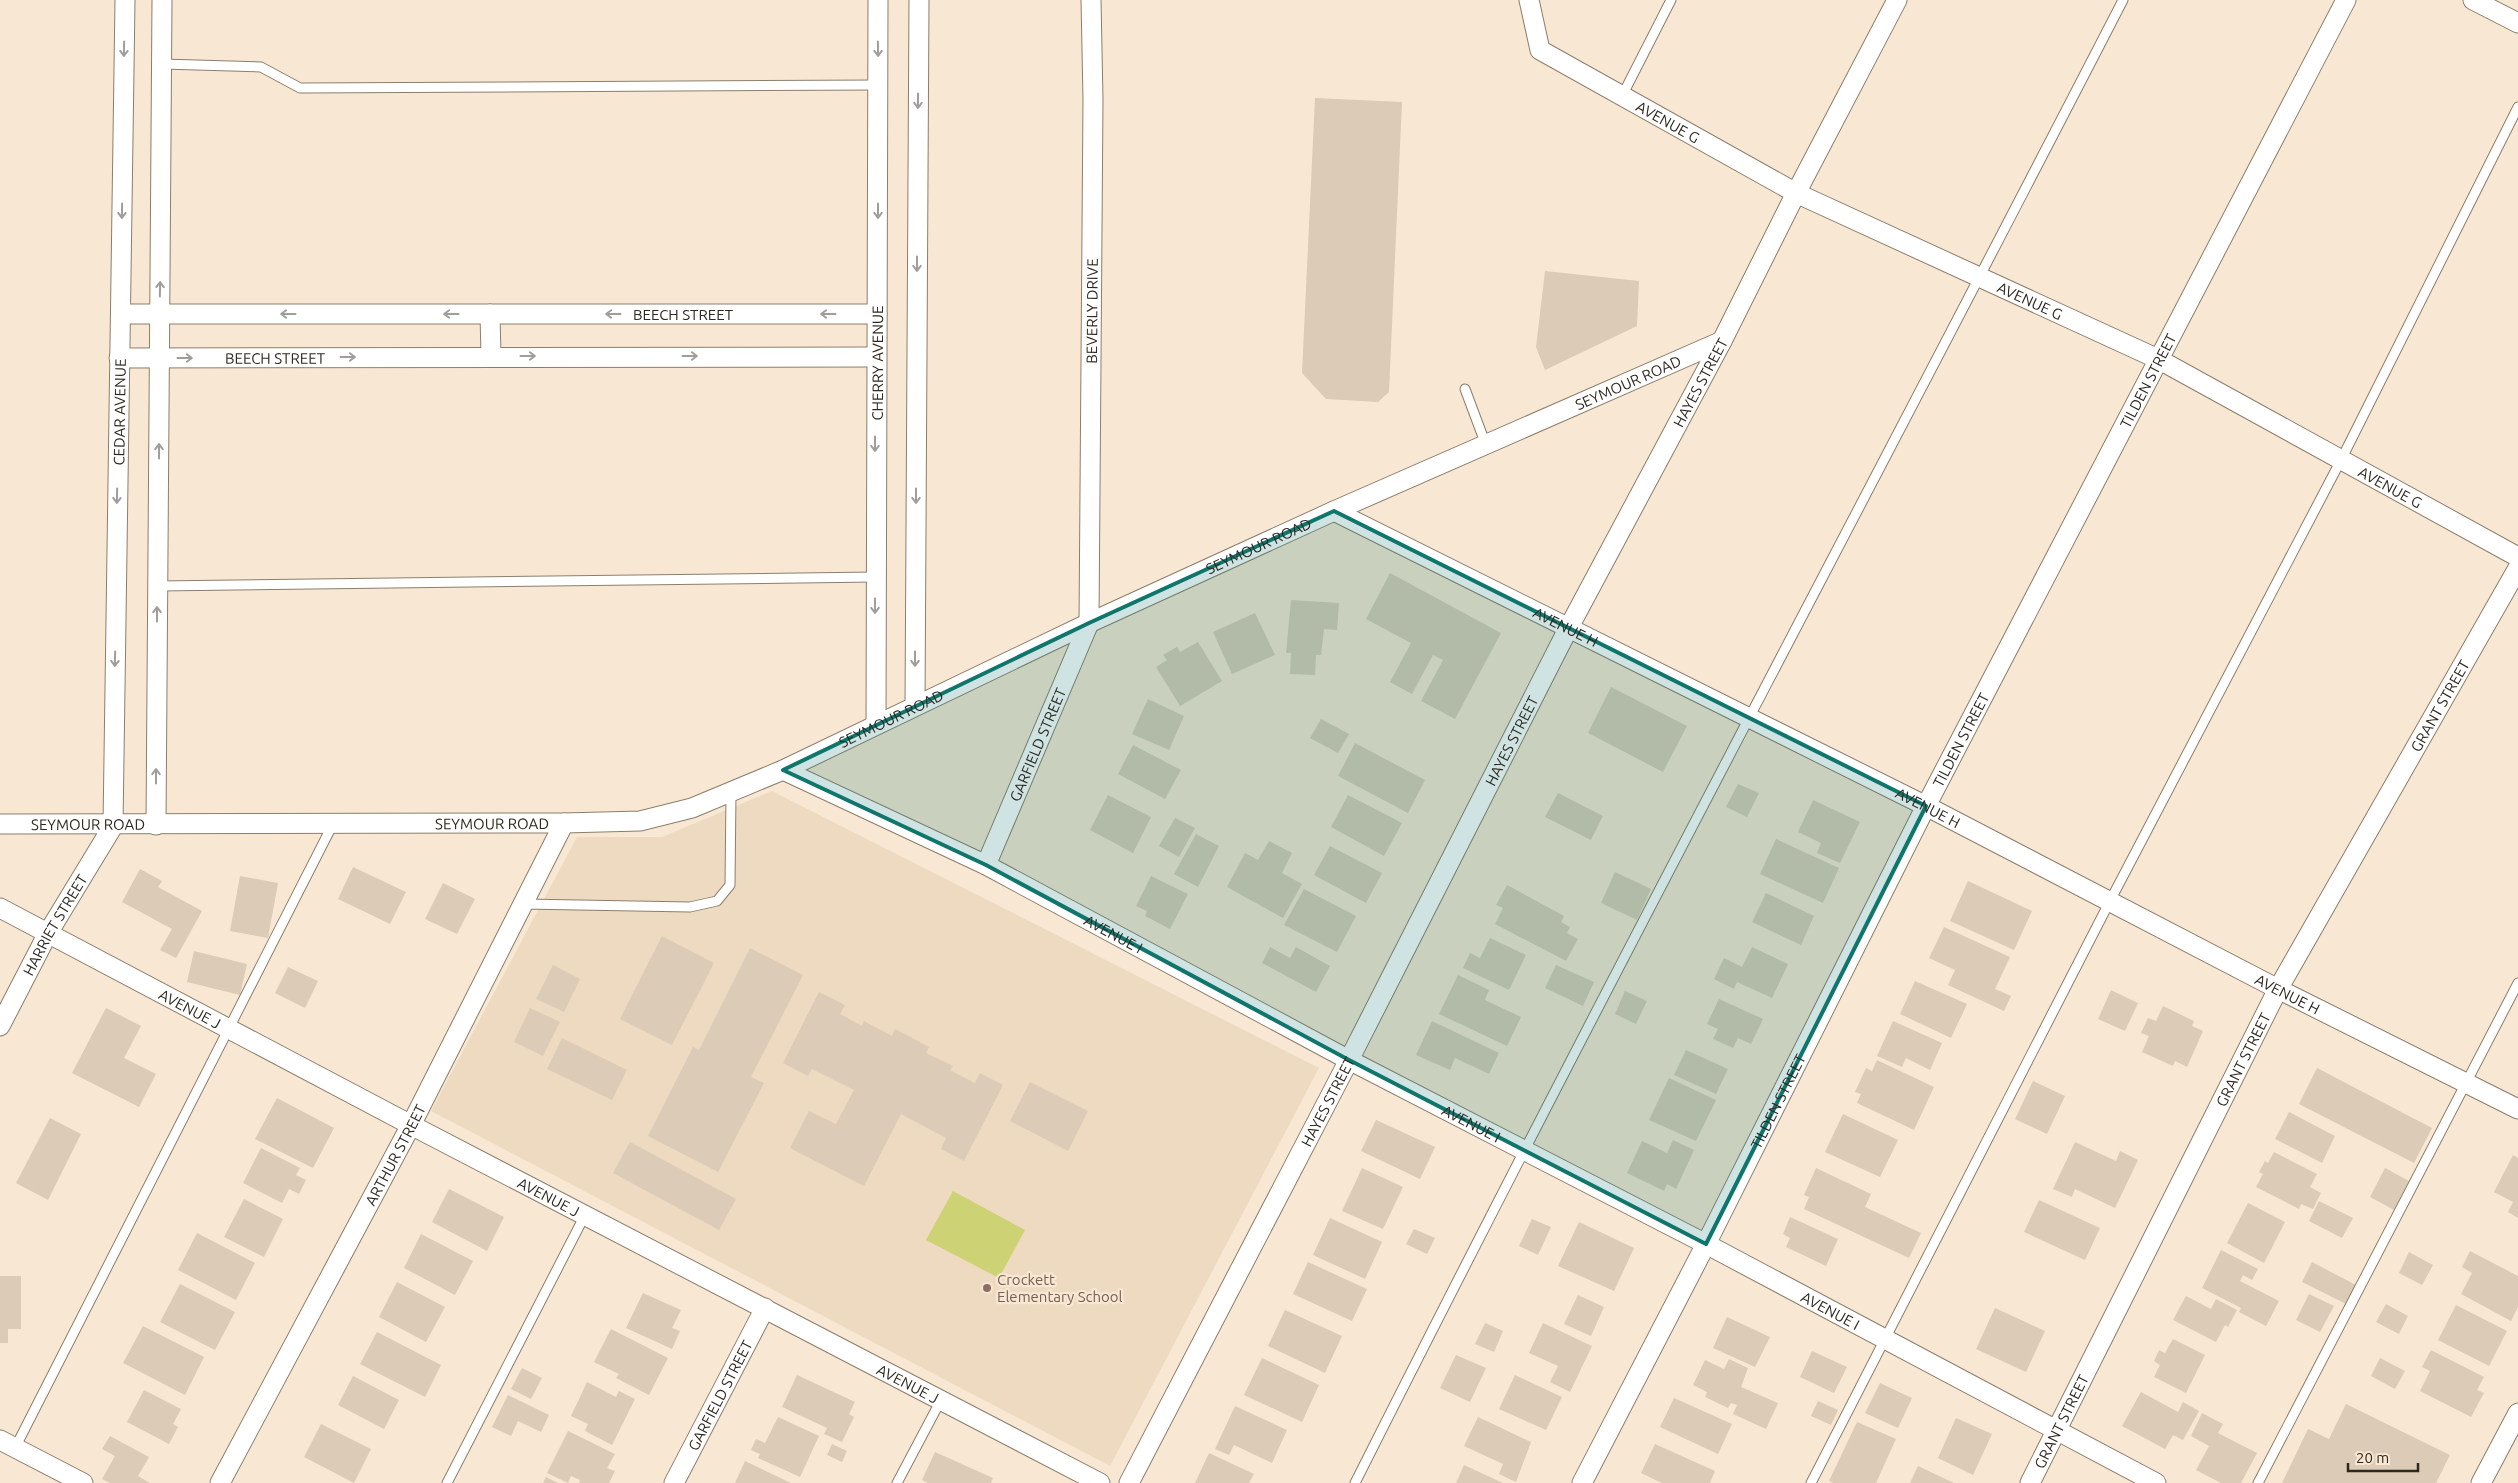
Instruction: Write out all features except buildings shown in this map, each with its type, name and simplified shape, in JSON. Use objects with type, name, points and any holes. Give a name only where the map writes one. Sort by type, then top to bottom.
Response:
[{"type":"street","name":"CEDAR AVENUE","points":[[113,826],[125,0]]},
{"type":"street","points":[[156,825],[162,0]]},
{"type":"street","name":"CHERRY AVENUE","points":[[876,724],[878,0]]},
{"type":"street","points":[[915,706],[919,0]]},
{"type":"street","name":"BEVERLY DRIVE","points":[[1089,623],[1093,100],[1091,0]]},
{"type":"street","name":"AVENUE G","points":[[1530,0],[1540,50],[1796,193],[2158,359],[2518,557]]},
{"type":"street","name":"HAYES STREET","points":[[1129,1483],[1349,1060],[1568,629],[1722,341],[1796,193],[1897,0]]},
{"type":"street","name":"TILDEN STREET","points":[[1582,1483],[1706,1244],[1926,806],[2346,0]]},
{"type":"street","points":[[2473,0],[2518,23]]},
{"type":"street","name":"BEECH STREET","points":[[121,314],[877,314]]},
{"type":"street","points":[[490,314],[491,356]]},
{"type":"street","name":"SEYMOUR ROAD","points":[[0,824],[113,826],[564,823],[640,821],[692,808],[783,770],[1089,623],[1334,511],[1722,341]]},
{"type":"street","name":"BEECH STREET","points":[[119,358],[491,356],[876,357]]},
{"type":"street","name":"AVENUE H","points":[[1334,511],[1926,806],[2278,988],[2518,1109]]},
{"type":"street","name":"GRANT STREET","points":[[2030,1483],[2278,988],[2518,568]]},
{"type":"street","name":"GARFIELD STREET","points":[[986,865],[1089,623]]},
{"type":"street","name":"AVENUE I","points":[[783,770],[986,865],[1349,1060],[1706,1244],[2156,1483]]},
{"type":"street","name":"ARTHUR STREET","points":[[220,1483],[411,1125],[564,823]]},
{"type":"street","name":"HARRIET STREET","points":[[0,1026],[48,933],[113,826]]},
{"type":"street","name":"AVENUE J","points":[[0,908],[411,1125],[1100,1483]]},
{"type":"street","name":"GARFIELD STREET","points":[[674,1483],[764,1308]]},
{"type":"street","points":[[2481,1483],[2518,1413]]},
{"type":"street","points":[[8,1444],[83,1483]]},
{"type":"lane","points":[[1622,96],[1671,0]]},
{"type":"lane","points":[[1355,1483],[1523,1150],[1750,719],[2123,0]]},
{"type":"lane","points":[[162,64],[261,67],[300,88],[879,85]]},
{"type":"lane","points":[[1811,1483],[2110,901],[2341,460],[2518,107]]},
{"type":"lane","points":[[1465,389],[1486,445]]},
{"type":"lane","points":[[158,586],[875,577]]},
{"type":"lane","points":[[523,904],[690,907],[717,900],[730,885],[731,792]]},
{"type":"lane","points":[[8,1444],[228,1029],[333,824]]},
{"type":"lane","points":[[2258,1483],[2518,982]]},
{"type":"lane","points":[[447,1483],[585,1215]]},
{"type":"lane","points":[[897,1483],[941,1400]]},
{"type":"highlighted area","points":[[1334,511],[1926,806],[1706,1244],[1349,1060],[986,865],[783,770],[1089,623]]},
{"type":"shaded area","name":"Crockett Elementary School","points":[[772,791],[1319,1068],[1110,1466],[431,1111],[577,837],[662,837]]},
{"type":"green space","points":[[953,1191],[1025,1230],[999,1278],[926,1240]]},
{"type":"place","name":"Crockett Elementary School","points":[[987,1288]]}]
